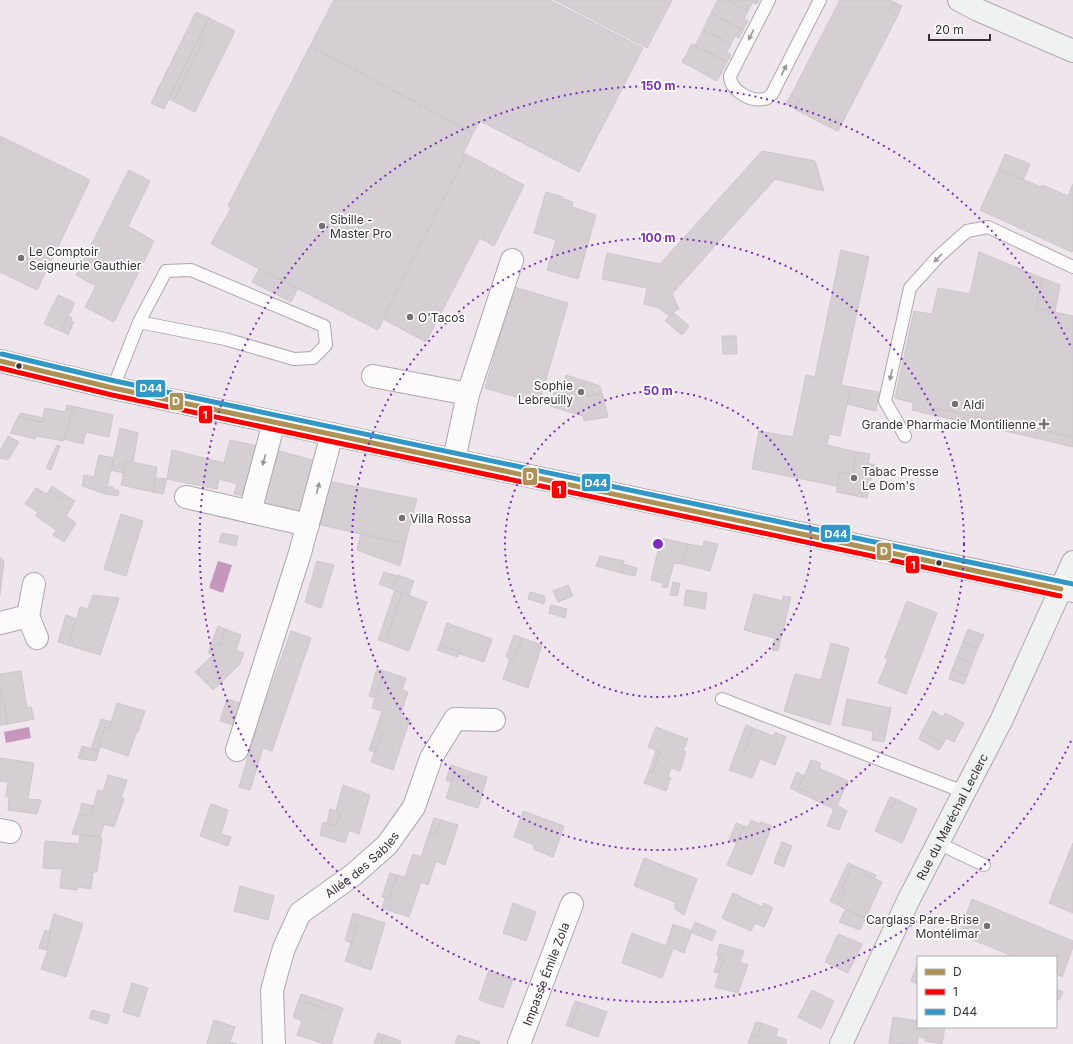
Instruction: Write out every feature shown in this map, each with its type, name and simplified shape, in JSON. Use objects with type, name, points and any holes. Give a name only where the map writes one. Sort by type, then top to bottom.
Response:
[{"type":"main road","points":[[959,0],[978,10],[1073,51]]},
{"type":"main road","points":[[0,361],[113,388],[1067,590]]},
{"type":"main road","name":"Rue du Maréchal Leclerc","points":[[841,1044],[908,901],[1067,590],[1073,562]]},
{"type":"street","points":[[454,460],[468,394],[512,260]]},
{"type":"street","points":[[373,376],[468,394]]},
{"type":"street","points":[[250,512],[274,422]]},
{"type":"street","points":[[237,750],[308,525],[332,434]]},
{"type":"street","points":[[186,498],[308,525]]},
{"type":"street","points":[[34,584],[28,616],[37,638]]},
{"type":"street","points":[[0,623],[28,616]]},
{"type":"street","name":"Allée des Sables","points":[[274,1044],[272,991],[276,972],[284,948],[300,913],[353,875],[387,845],[414,807],[431,758],[455,719],[494,720]]},
{"type":"street","name":"Impasse Émile Zola","points":[[519,1044],[572,904]]},
{"type":"lane","points":[[769,0],[730,76],[730,82],[733,88],[756,99],[765,99],[772,94],[820,0]]},
{"type":"lane","points":[[905,436],[885,400],[910,288],[938,257],[967,231],[988,227],[1073,268]]},
{"type":"lane","points":[[113,388],[139,322],[166,271],[191,270],[324,326],[326,345],[313,358],[294,359],[224,339],[139,322]]},
{"type":"lane","points":[[722,699],[964,792]]},
{"type":"lane","points":[[938,843],[984,865]]},
{"type":"shaded area","points":[[218,561],[232,565],[223,593],[209,588]]},
{"type":"shaded area","points":[[29,727],[31,738],[6,743],[4,732]]},
{"type":"building","points":[[334,0],[550,0],[643,48],[579,172],[480,121],[473,133],[310,46]]},
{"type":"building","points":[[555,0],[672,0],[647,48]]},
{"type":"building","points":[[718,0],[727,0],[748,11],[744,19],[748,21],[743,30],[711,13]]},
{"type":"building","points":[[727,0],[759,0],[757,4],[753,2],[748,11]]},
{"type":"building","points":[[840,0],[891,0],[894,2],[889,11],[898,15],[842,123],[834,118],[829,127],[795,109],[800,100],[791,95]]},
{"type":"building","points":[[894,2],[902,6],[898,15],[889,11]]},
{"type":"building","points":[[196,12],[209,18],[164,109],[151,103]]},
{"type":"building","points":[[711,13],[743,30],[739,38],[735,36],[731,44],[703,30]]},
{"type":"building","points":[[209,18],[235,31],[195,112],[173,101],[204,38],[200,37]]},
{"type":"building","points":[[703,30],[731,44],[727,52],[731,55],[727,62],[695,46]]},
{"type":"building","points":[[200,37],[204,38],[173,101],[168,99]]},
{"type":"building","points":[[692,44],[727,62],[717,81],[682,62]]},
{"type":"building","points":[[310,46],[473,133],[463,154],[466,154],[378,330],[211,244],[231,208],[228,206]]},
{"type":"building","points":[[791,95],[800,100],[795,109],[786,104]]},
{"type":"building","points":[[834,118],[842,123],[838,131],[829,127]]},
{"type":"building","points":[[0,136],[90,180],[37,290],[0,272]]},
{"type":"building","points":[[762,151],[815,161],[824,191],[775,179],[672,294],[679,309],[668,315],[659,308],[644,304],[647,288],[602,279],[607,253],[660,264]]},
{"type":"building","points":[[466,154],[524,185],[494,246],[480,238],[426,342],[383,319]]},
{"type":"building","points":[[1005,154],[1030,164],[1023,180],[999,169]]},
{"type":"building","points":[[999,169],[1041,187],[1042,185],[1068,196],[1073,184],[1072,252],[980,210]]},
{"type":"building","points":[[129,170],[150,181],[128,226],[154,241],[114,322],[85,307],[96,286],[76,275]]},
{"type":"building","points":[[546,192],[563,197],[563,199],[573,202],[572,207],[596,215],[578,279],[547,270],[556,240],[534,233]]},
{"type":"building","points":[[841,250],[869,257],[841,385],[851,387],[840,436],[829,434],[827,445],[857,452],[852,475],[840,472],[837,486],[752,469],[759,431],[793,437],[806,375],[815,377]]},
{"type":"building","points":[[979,252],[1042,278],[1036,308],[1073,316],[1073,437],[1038,429],[1036,438],[1014,433],[1016,425],[935,408],[933,415],[912,410],[913,403],[895,398],[914,311],[932,314],[938,288],[970,294]]},
{"type":"building","points":[[259,269],[298,288],[291,302],[252,282]]},
{"type":"building","points":[[1042,278],[1060,285],[1056,306],[1038,298]]},
{"type":"building","points":[[514,287],[568,303],[539,404],[485,388]]},
{"type":"building","points":[[58,295],[75,303],[61,331],[44,324]]},
{"type":"building","points":[[1038,298],[1056,306],[1055,312],[1036,308]]},
{"type":"building","points":[[673,312],[689,326],[682,335],[665,321]]},
{"type":"building","points":[[68,316],[72,318],[71,321],[74,322],[68,335],[61,331]]},
{"type":"building","points":[[722,336],[736,336],[737,354],[723,354]]},
{"type":"building","points":[[566,375],[585,381],[583,391],[557,382],[564,384]]},
{"type":"building","points":[[585,381],[600,386],[602,393],[588,397],[589,393],[583,391]]},
{"type":"building","points":[[557,382],[589,393],[588,397],[602,393],[608,417],[584,421],[583,416],[550,406]]},
{"type":"building","points":[[851,387],[879,392],[876,411],[847,404]]},
{"type":"building","points":[[67,405],[76,407],[75,411],[66,409]]},
{"type":"building","points":[[76,407],[113,415],[109,437],[86,432],[83,444],[63,439],[68,429],[71,414],[74,414]]},
{"type":"building","points":[[45,408],[65,412],[66,409],[75,411],[74,414],[71,414],[68,429],[63,441],[36,436],[35,439],[10,433],[18,417],[42,422]]},
{"type":"building","points":[[935,408],[1016,425],[1014,433],[933,415]]},
{"type":"building","points":[[21,413],[43,418],[42,422],[18,417]]},
{"type":"building","points":[[120,428],[138,433],[133,462],[126,461],[123,473],[111,470]]},
{"type":"building","points":[[1038,429],[1073,437],[1073,447],[1036,438]]},
{"type":"building","points":[[8,436],[19,442],[8,460],[0,458],[0,451]]},
{"type":"building","points":[[230,440],[258,446],[245,496],[234,494],[237,484],[219,479],[217,489],[167,479],[172,450],[224,463]]},
{"type":"building","points":[[57,445],[60,446],[51,470],[46,468]]},
{"type":"building","points":[[276,450],[316,461],[303,514],[262,504]]},
{"type":"building","points":[[857,452],[870,454],[868,464],[874,464],[867,498],[836,492],[840,472],[852,475]]},
{"type":"building","points":[[99,455],[114,458],[105,494],[82,486],[84,475],[94,477]]},
{"type":"building","points":[[126,461],[157,467],[153,492],[121,485]]},
{"type":"building","points":[[155,478],[167,479],[163,494],[153,492]]},
{"type":"building","points":[[328,481],[417,499],[405,544],[317,524]]},
{"type":"building","points":[[52,486],[65,495],[62,499],[49,491]]},
{"type":"building","points":[[107,486],[113,487],[113,489],[119,491],[118,496],[105,494]]},
{"type":"building","points":[[36,488],[46,494],[49,491],[62,499],[65,495],[75,501],[66,516],[76,523],[64,542],[53,535],[56,530],[36,516],[38,512],[25,504]]},
{"type":"building","points":[[121,514],[143,521],[126,576],[104,569]]},
{"type":"building","points":[[222,533],[238,536],[236,546],[219,542]]},
{"type":"building","points":[[361,533],[405,544],[400,566],[357,550]]},
{"type":"building","points":[[661,538],[688,544],[682,564],[674,563],[667,588],[662,587],[663,583],[651,580]]},
{"type":"building","points":[[704,541],[718,544],[710,571],[682,564],[688,544],[703,547]]},
{"type":"building","points":[[600,556],[624,561],[621,573],[596,566]]},
{"type":"building","points":[[0,557],[4,561],[0,595]]},
{"type":"building","points":[[317,561],[334,565],[321,608],[305,602]]},
{"type":"building","points":[[623,564],[637,568],[635,576],[621,573]]},
{"type":"building","points":[[384,572],[397,576],[392,589],[379,584]]},
{"type":"building","points":[[398,575],[414,581],[409,595],[392,589]]},
{"type":"building","points":[[673,582],[680,584],[677,596],[670,595]]},
{"type":"building","points":[[568,585],[573,596],[558,602],[553,591]]},
{"type":"building","points":[[395,590],[402,593],[385,642],[378,640]]},
{"type":"building","points":[[686,590],[707,593],[705,609],[684,605]]},
{"type":"building","points":[[530,592],[545,596],[544,604],[528,599]]},
{"type":"building","points":[[402,593],[427,602],[409,651],[385,642]]},
{"type":"building","points":[[754,594],[783,601],[783,596],[791,597],[778,651],[772,650],[775,638],[744,630]]},
{"type":"building","points":[[93,595],[119,598],[100,655],[68,645],[80,607],[88,609]]},
{"type":"building","points":[[907,601],[937,613],[906,694],[878,683],[888,659],[885,658]]},
{"type":"building","points":[[551,605],[567,609],[565,618],[549,613]]},
{"type":"building","points":[[66,615],[76,619],[68,645],[58,642]]},
{"type":"building","points":[[447,623],[492,639],[484,662],[460,654],[460,652],[440,644]]},
{"type":"building","points":[[218,626],[225,629],[220,645],[216,644],[213,655],[208,653]]},
{"type":"building","points":[[225,629],[241,635],[236,650],[244,653],[239,665],[213,690],[195,672],[213,655],[216,644],[220,645]]},
{"type":"building","points":[[968,629],[984,635],[978,648],[963,642]]},
{"type":"building","points":[[291,631],[311,638],[272,751],[263,748],[250,790],[239,787],[257,727],[254,726],[265,697],[267,698]]},
{"type":"building","points":[[514,635],[522,638],[514,660],[506,657]]},
{"type":"building","points":[[522,638],[542,645],[528,688],[503,679],[510,658],[514,660]]},
{"type":"building","points":[[963,642],[978,648],[972,663],[957,657]]},
{"type":"building","points":[[831,643],[849,648],[830,725],[784,711],[795,674],[821,680]]},
{"type":"building","points":[[440,644],[460,652],[458,657],[437,650]]},
{"type":"building","points":[[957,657],[972,663],[967,676],[952,670]]},
{"type":"building","points":[[377,669],[384,671],[376,698],[369,696]]},
{"type":"building","points":[[952,670],[967,676],[964,684],[949,679]]},
{"type":"building","points":[[21,671],[27,708],[31,707],[34,719],[8,724],[0,686],[0,674]]},
{"type":"building","points":[[384,671],[406,678],[402,690],[408,692],[400,716],[410,719],[393,770],[371,762],[382,732],[376,730],[382,711],[372,708]]},
{"type":"building","points":[[0,689],[8,724],[0,725]]},
{"type":"building","points":[[227,699],[243,704],[236,726],[220,721]]},
{"type":"building","points":[[847,699],[891,708],[884,742],[872,740],[873,731],[842,725]]},
{"type":"building","points":[[117,703],[145,711],[128,756],[99,746],[105,727],[109,729]]},
{"type":"building","points":[[933,711],[943,717],[945,713],[964,723],[954,742],[946,738],[943,744],[922,732]]},
{"type":"building","points":[[101,719],[111,722],[109,729],[105,727],[99,746],[99,751],[91,749]]},
{"type":"building","points":[[746,725],[753,728],[744,753],[737,749]]},
{"type":"building","points":[[656,727],[688,739],[683,751],[686,752],[680,771],[671,768],[668,777],[671,778],[666,791],[644,783],[649,771],[653,772],[660,752],[648,747]]},
{"type":"building","points":[[753,728],[773,736],[775,732],[786,737],[775,765],[760,759],[752,778],[729,770],[737,749],[744,753]]},
{"type":"building","points":[[376,730],[382,732],[375,753],[369,750]]},
{"type":"building","points":[[922,732],[943,744],[939,750],[919,739]]},
{"type":"building","points":[[82,746],[85,747],[81,759],[78,758]]},
{"type":"building","points":[[85,747],[99,751],[96,761],[81,759]]},
{"type":"building","points":[[656,750],[660,752],[653,772],[649,771]]},
{"type":"building","points":[[0,758],[34,763],[28,799],[41,800],[37,814],[8,810],[9,797],[6,796],[8,782],[0,781]]},
{"type":"building","points":[[811,760],[821,763],[819,768],[848,781],[837,805],[847,811],[839,830],[827,826],[834,809],[813,799],[815,796],[799,788]]},
{"type":"building","points":[[451,765],[471,772],[469,778],[454,774],[451,782],[446,780]]},
{"type":"building","points":[[471,772],[487,777],[478,808],[446,798],[454,774],[469,778]]},
{"type":"building","points":[[797,772],[804,776],[799,788],[815,796],[813,799],[790,788]]},
{"type":"building","points":[[108,775],[127,780],[121,798],[124,799],[114,827],[104,824],[100,837],[72,834],[79,814],[90,817],[98,790],[103,792]]},
{"type":"building","points":[[343,785],[370,795],[359,834],[349,830],[345,843],[320,835],[323,822],[336,826],[340,813],[336,811]]},
{"type":"building","points":[[890,797],[896,799],[892,808],[886,806]]},
{"type":"building","points":[[896,799],[917,809],[902,843],[875,831],[886,806],[892,808]]},
{"type":"building","points":[[82,803],[93,806],[90,817],[79,814]]},
{"type":"building","points":[[211,804],[228,810],[221,834],[231,837],[228,846],[200,836]]},
{"type":"building","points":[[330,809],[340,813],[336,826],[327,823]]},
{"type":"building","points":[[523,811],[564,826],[553,857],[533,849],[534,845],[514,837]]},
{"type":"building","points":[[434,818],[441,820],[436,835],[429,833]]},
{"type":"building","points":[[441,820],[458,825],[445,865],[436,861],[428,885],[421,882],[409,917],[382,908],[385,898],[389,899],[397,875],[405,877],[413,854],[421,857],[429,833],[436,835]]},
{"type":"building","points":[[751,820],[760,824],[761,822],[772,826],[752,875],[727,865],[744,826],[748,827]]},
{"type":"building","points":[[736,823],[744,826],[736,843],[729,841]]},
{"type":"building","points":[[80,835],[102,838],[97,872],[93,872],[91,889],[78,887],[77,890],[60,888],[62,869],[43,868],[45,841],[79,844]]},
{"type":"building","points":[[782,842],[792,846],[787,858],[777,854]]},
{"type":"building","points":[[1073,843],[1073,913],[1049,903]]},
{"type":"building","points":[[777,854],[787,858],[784,867],[774,863]]},
{"type":"building","points":[[644,858],[697,879],[684,915],[675,909],[675,902],[634,886]]},
{"type":"building","points":[[848,863],[853,865],[842,888],[845,890],[838,905],[830,901]]},
{"type":"building","points":[[853,865],[866,871],[865,874],[882,882],[865,919],[838,905],[845,890],[842,888]]},
{"type":"building","points":[[866,871],[876,875],[874,879],[865,874]]},
{"type":"building","points":[[390,873],[397,875],[389,899],[382,897]]},
{"type":"building","points":[[240,886],[274,896],[268,920],[234,911]]},
{"type":"building","points":[[733,893],[762,907],[764,903],[773,908],[764,927],[755,923],[751,931],[722,918]]},
{"type":"building","points":[[972,899],[1073,941],[1073,947],[1062,977],[1057,974],[1057,956],[1013,956],[959,934]]},
{"type":"building","points":[[513,903],[536,912],[526,941],[503,933]]},
{"type":"building","points":[[846,909],[865,919],[860,930],[839,922]]},
{"type":"building","points":[[353,913],[385,923],[371,970],[345,961],[357,926],[350,924]]},
{"type":"building","points":[[54,914],[83,924],[66,977],[41,969],[48,950],[51,933],[49,932]]},
{"type":"building","points":[[695,922],[716,931],[712,941],[691,932]]},
{"type":"building","points":[[350,924],[357,926],[351,943],[345,940]]},
{"type":"building","points":[[673,924],[692,931],[684,953],[673,948],[662,978],[622,963],[632,933],[666,946]]},
{"type":"building","points":[[45,930],[51,933],[47,950],[39,948]]},
{"type":"building","points":[[838,934],[862,944],[848,973],[825,962]]},
{"type":"building","points":[[720,944],[744,951],[740,962],[748,965],[738,993],[715,987],[724,957],[717,955]]},
{"type":"building","points":[[719,956],[724,957],[719,973],[714,972]]},
{"type":"building","points":[[917,965],[917,984],[911,981]]},
{"type":"building","points":[[489,970],[513,979],[503,1008],[479,1000]]},
{"type":"building","points":[[132,983],[148,988],[139,1017],[123,1012]]},
{"type":"building","points":[[1057,989],[1063,992],[1059,1000],[1057,999]]},
{"type":"building","points":[[812,990],[834,1001],[821,1029],[798,1017]]},
{"type":"building","points":[[301,994],[331,1004],[329,1010],[299,1000]]},
{"type":"building","points":[[299,1000],[329,1010],[331,1004],[343,1008],[331,1044],[325,1044],[297,1035],[302,1021],[293,1017]]},
{"type":"building","points":[[575,1001],[579,1002],[571,1027],[566,1026]]},
{"type":"building","points":[[579,1002],[607,1012],[598,1037],[571,1027]]},
{"type":"building","points":[[92,1010],[110,1015],[107,1024],[89,1018]]},
{"type":"building","points":[[893,1017],[917,1021],[917,1028],[945,1028],[942,1044],[925,1041],[925,1038],[919,1036],[917,1044],[889,1043]]},
{"type":"building","points":[[214,1020],[235,1027],[230,1042],[237,1044],[207,1044]]},
{"type":"building","points":[[756,1022],[761,1023],[757,1037],[751,1035]]},
{"type":"building","points":[[761,1023],[778,1029],[776,1036],[787,1040],[785,1044],[748,1044],[751,1035],[757,1037]]},
{"type":"building","points":[[378,1033],[384,1035],[381,1044],[374,1044]]},
{"type":"building","points":[[384,1035],[401,1041],[400,1044],[381,1044]]},
{"type":"building","points":[[458,1035],[480,1042],[479,1044],[455,1044]]},
{"type":"transit line","name":"D44","points":[[2,354],[115,381],[1073,584]]},
{"type":"transit line","name":"D","points":[[0,361],[113,388],[1061,589]]},
{"type":"transit line","name":"1","points":[[0,368],[112,395],[1060,596]]},
{"type":"place","name":"Sibille - Master Pro","points":[[322,226]]},
{"type":"place","name":"Le Comptoir Seigneurie Gauthier","points":[[21,258]]},
{"type":"place","name":"O'Tacos","points":[[410,317]]},
{"type":"place","name":"Sophie Lebreuilly","points":[[581,392]]},
{"type":"place","name":"Aldi","points":[[955,404]]},
{"type":"place","name":"Grande Pharmacie Montilienne","points":[[1044,424]]},
{"type":"place","name":"Tabac Presse Le Dom's","points":[[854,478]]},
{"type":"place","name":"Villa Rossa","points":[[402,518]]},
{"type":"place","name":"Carglass Pare-Brise Montélimar","points":[[987,926]]}]
